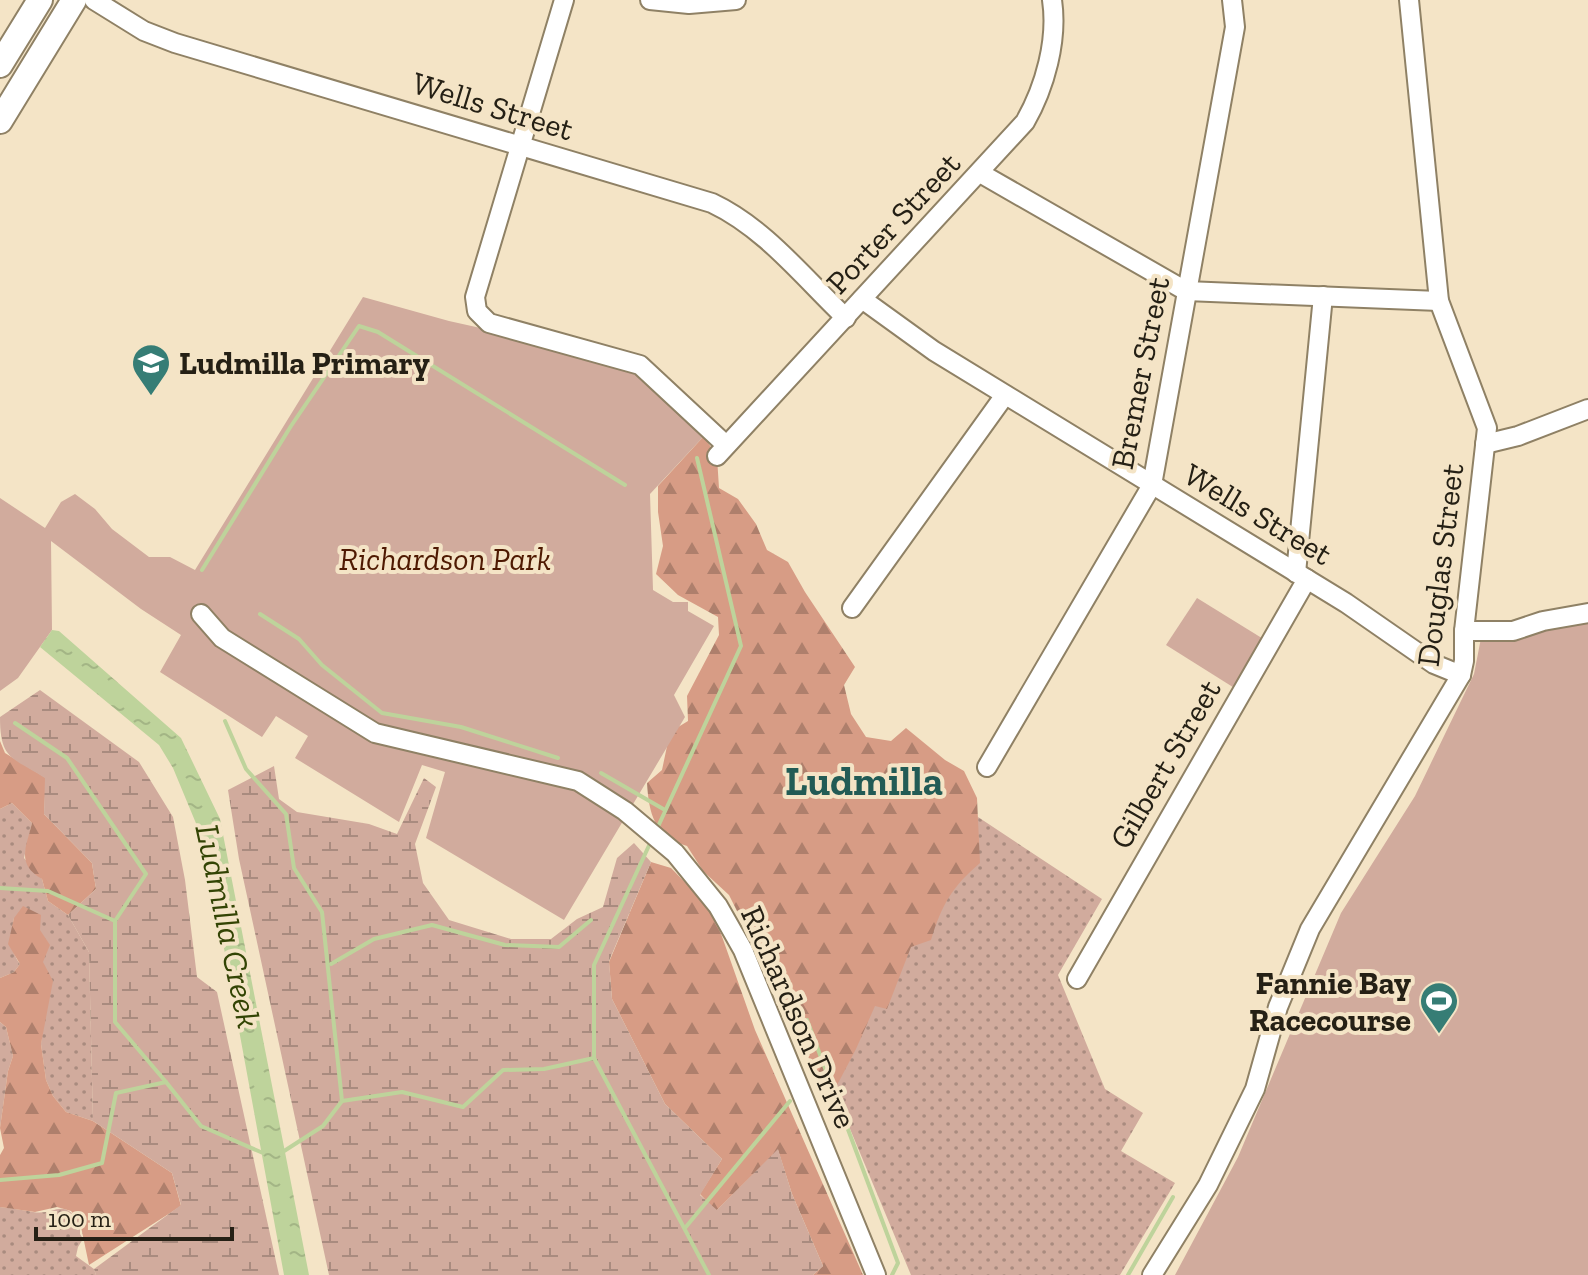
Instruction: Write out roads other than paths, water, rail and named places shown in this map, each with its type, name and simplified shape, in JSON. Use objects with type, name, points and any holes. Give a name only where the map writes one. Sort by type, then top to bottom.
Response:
[{"type":"main road","points":[[0,65],[40,0]]},
{"type":"main road","points":[[0,121],[74,0]]},
{"type":"street","name":"Wells Street","points":[[94,0],[132,24],[175,43],[712,203],[759,231],[846,318]]},
{"type":"street","points":[[520,146],[564,0]]},
{"type":"street","points":[[650,0],[689,4],[736,0]]},
{"type":"street","name":"Porter Street","points":[[520,146],[475,297],[481,318],[489,323],[640,365],[721,450],[1025,122],[1037,98],[1054,31],[1052,0]]},
{"type":"street","name":"Bremer Street","points":[[987,767],[1152,485],[1235,27],[1232,0]]},
{"type":"street","name":"Douglas Street","points":[[1155,1272],[1226,1151],[1255,1089],[1278,1007],[1310,929],[1461,675],[1464,661],[1464,631],[1486,421],[1439,301],[1409,0]]},
{"type":"street","points":[[980,173],[1186,291],[1439,301]]},
{"type":"street","name":"Gilbert Street","points":[[1077,979],[1302,576],[1323,296]]},
{"type":"street","name":"Wells Street","points":[[862,299],[934,351],[1302,576],[1423,657],[1461,675]]},
{"type":"street","points":[[852,608],[1005,395]]},
{"type":"street","points":[[1485,444],[1518,436],[1588,409]]},
{"type":"street","points":[[1464,631],[1513,631],[1543,621],[1588,613]]},
{"type":"street","name":"Richardson Drive","points":[[201,614],[222,638],[375,733],[578,781],[625,811],[675,853],[718,906],[743,950],[876,1275]]},
{"type":"water","name":"Ludmilla Creek","points":[[52,630],[59,631],[181,738],[220,819],[309,1275],[284,1275],[205,845],[173,768],[159,745],[40,647]]},
{"type":"waterway","points":[[202,570],[291,426],[359,326],[378,332],[625,485]]},
{"type":"waterway","points":[[656,831],[741,646],[697,458]]},
{"type":"waterway","points":[[260,614],[299,639],[322,665],[382,713],[461,727],[558,758]]},
{"type":"waterway","points":[[225,721],[246,769],[286,814],[294,868],[322,912],[342,1101]]},
{"type":"waterway","points":[[15,723],[67,758],[146,874],[115,921]]},
{"type":"waterway","points":[[601,773],[665,810]]},
{"type":"waterway","points":[[652,839],[594,965],[594,1058],[709,1275]]},
{"type":"waterway","points":[[0,888],[48,891],[115,921],[115,1022],[166,1082]]},
{"type":"waterway","points":[[331,964],[374,939],[432,925],[505,945],[559,947],[591,920]]},
{"type":"waterway","points":[[807,1020],[898,1263],[892,1275]]},
{"type":"waterway","points":[[281,1153],[323,1126],[342,1101],[402,1092],[463,1107],[503,1070],[544,1069],[594,1058]]},
{"type":"waterway","points":[[0,1180],[59,1175],[102,1163],[116,1093],[166,1082],[201,1126],[263,1153]]},
{"type":"waterway","points":[[685,1228],[790,1101]]},
{"type":"waterway","points":[[1128,1275],[1173,1197]]},
{"type":"place","name":"Ludmilla Primary","points":[[151,397]]},
{"type":"place","name":"Fannie Bay Racecourse","points":[[1439,1035]]},
{"type":"district","name":"Ludmilla","points":[[864,781]]},
{"type":"park label","name":"Richardson Park","points":[[445,559]]}]
